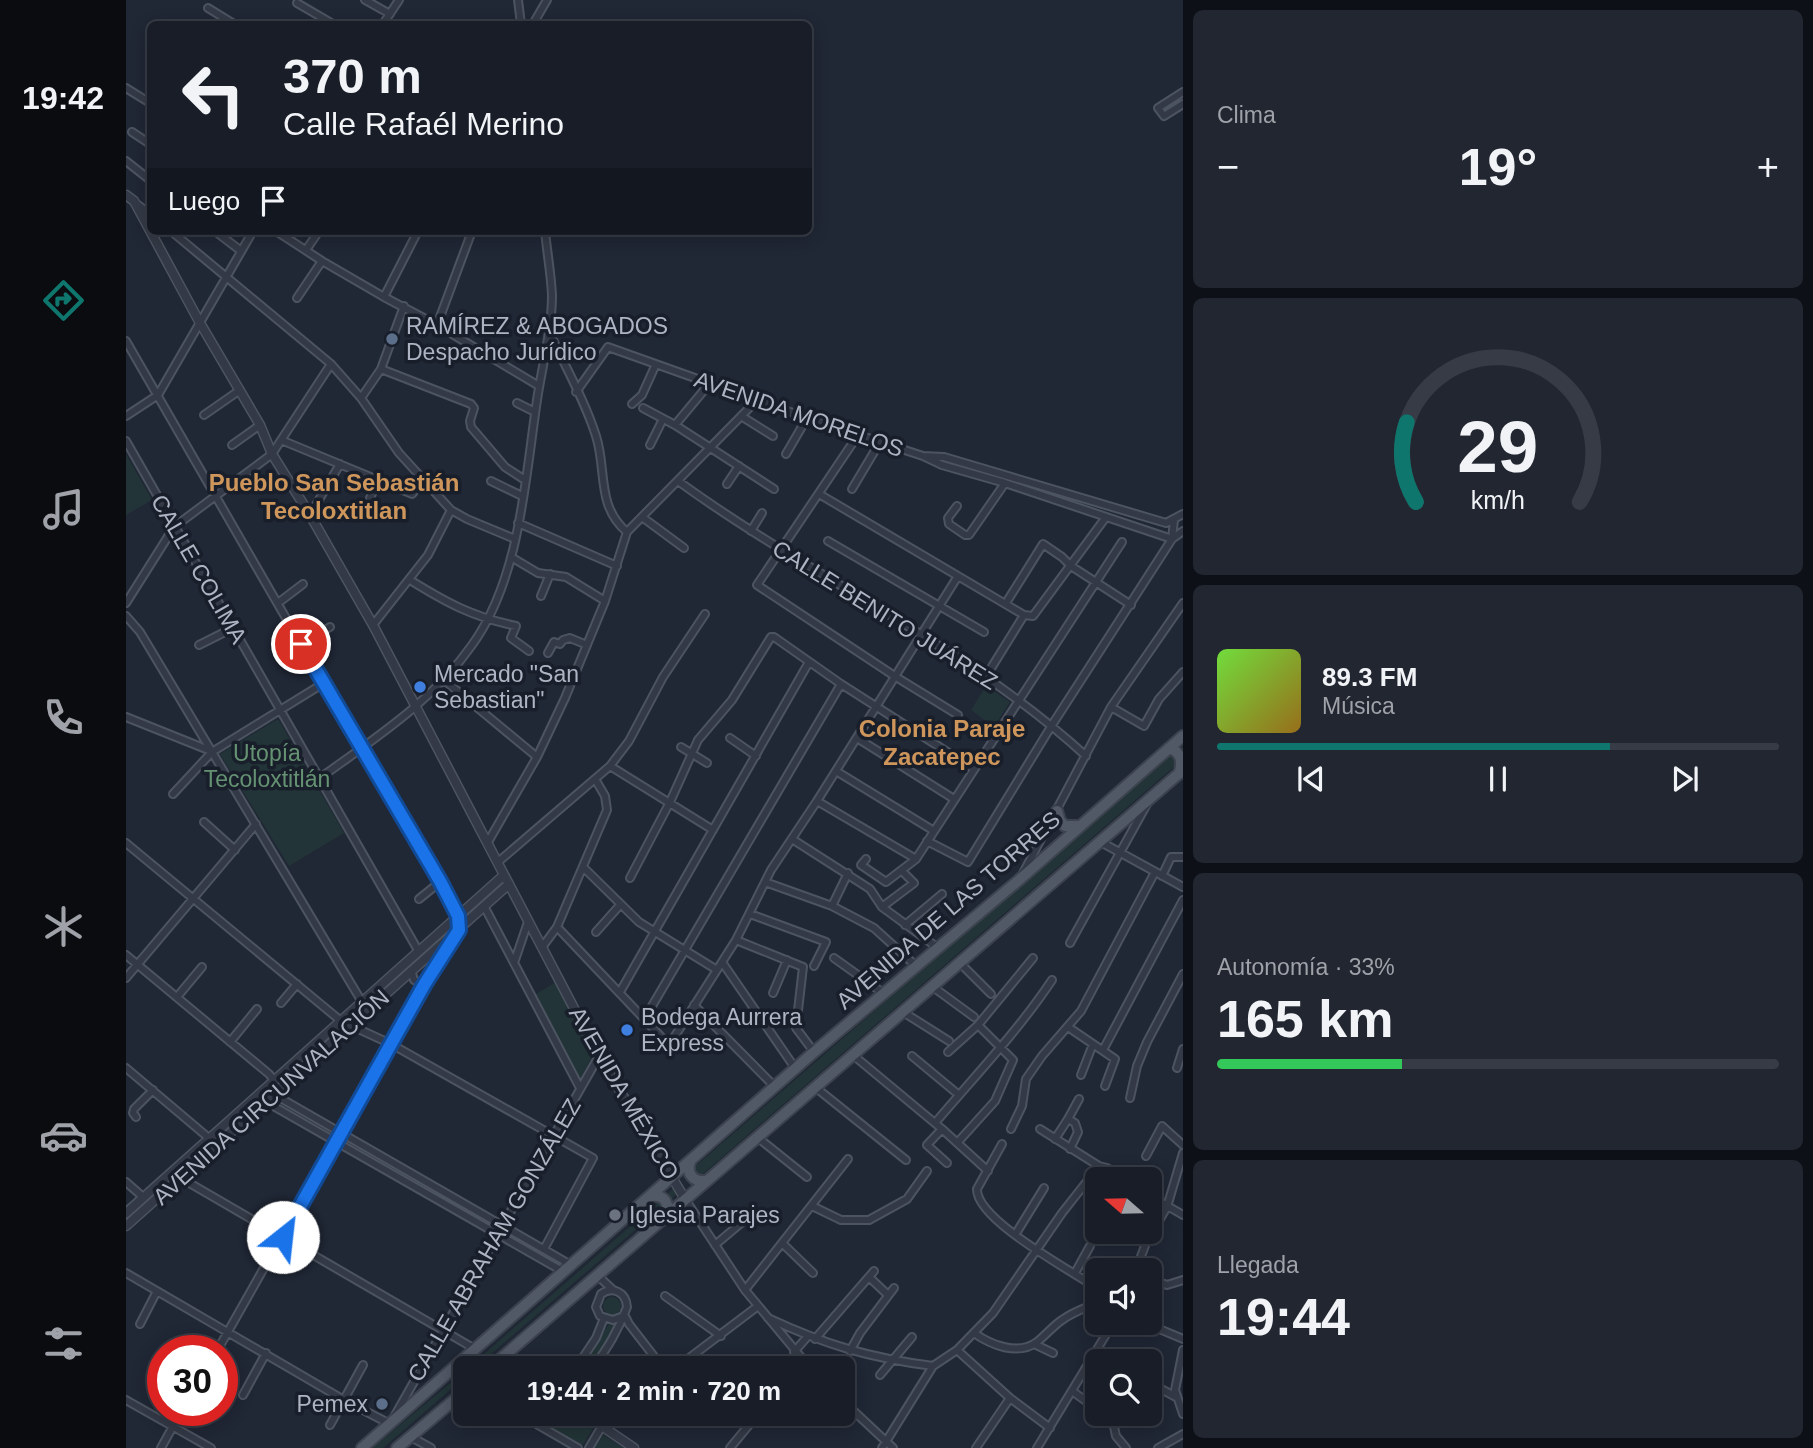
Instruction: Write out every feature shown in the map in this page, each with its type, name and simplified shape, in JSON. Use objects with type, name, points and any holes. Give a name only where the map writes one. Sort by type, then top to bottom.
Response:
[{"type":"main road","name":"AVENIDA DE LAS TORRES","points":[[362,1448],[795,1068],[1019,880],[1183,736]]},
{"type":"main road","points":[[1169,748],[1178,752],[1182,758],[1181,772]]},
{"type":"main road","name":"AVENIDA DE LAS TORRES","points":[[503,1356],[1181,772]]},
{"type":"main road","points":[[1057,811],[1065,826],[1078,826]]},
{"type":"main road","points":[[690,1162],[688,1170],[691,1176],[695,1180],[705,1181]]},
{"type":"main road","points":[[651,1196],[657,1195],[665,1200],[668,1209],[665,1215]]},
{"type":"main road","points":[[397,1448],[453,1401]]},
{"type":"street","points":[[365,0],[390,14]]},
{"type":"street","points":[[385,21],[399,0]]},
{"type":"street","points":[[518,0],[521,21]]},
{"type":"street","points":[[535,21],[547,0]]},
{"type":"street","points":[[297,3],[328,21]]},
{"type":"street","points":[[208,8],[229,21]]},
{"type":"street","points":[[126,88],[147,101]]},
{"type":"street","points":[[1183,92],[1158,107],[1164,116],[1183,104]]},
{"type":"street","points":[[131,132],[147,142]]},
{"type":"street","points":[[126,160],[147,178]]},
{"type":"street","points":[[126,195],[147,212]]},
{"type":"street","name":"AVENIDA MÉXICO","points":[[134,201],[147,225]]},
{"type":"street","name":"AVENIDA MÉXICO","points":[[152,235],[260,425],[272,454],[373,625],[599,1056],[715,1245],[745,1290],[798,1356]]},
{"type":"street","points":[[176,235],[331,364],[361,398],[399,453],[451,510],[515,539]]},
{"type":"street","points":[[220,235],[241,251]]},
{"type":"street","points":[[126,416],[158,395],[251,235]]},
{"type":"street","points":[[282,235],[322,261],[539,386]]},
{"type":"street","points":[[306,250],[316,235]]},
{"type":"street","points":[[384,297],[416,235]]},
{"type":"street","points":[[437,325],[471,235]]},
{"type":"street","points":[[320,778],[416,708],[444,680],[489,620],[504,584],[518,523],[548,330],[552,295],[545,235]]},
{"type":"street","points":[[297,299],[322,261]]},
{"type":"street","points":[[361,398],[381,369],[404,306]]},
{"type":"street","points":[[548,330],[597,438],[603,494],[618,524],[627,532]]},
{"type":"street","points":[[126,341],[458,916],[459,930],[424,985],[226,1335]]},
{"type":"street","name":"AVENIDA MORELOS","points":[[576,392],[608,347],[959,470],[1172,539]]},
{"type":"street","points":[[126,603],[174,527],[272,454],[331,364]]},
{"type":"street","points":[[632,404],[642,396],[656,364]]},
{"type":"street","points":[[381,369],[471,404],[474,408],[471,427],[505,467],[525,480]]},
{"type":"street","points":[[675,425],[710,383]]},
{"type":"street","points":[[204,415],[240,390]]},
{"type":"street","points":[[488,842],[537,757],[565,698],[605,601],[627,532],[757,400]]},
{"type":"street","points":[[517,403],[535,412]]},
{"type":"street","points":[[643,408],[675,425],[774,489]]},
{"type":"street","points":[[741,416],[774,436]]},
{"type":"street","points":[[786,454],[807,418]]},
{"type":"street","points":[[650,445],[663,419]]},
{"type":"street","points":[[232,445],[260,425]]},
{"type":"street","points":[[858,435],[757,585],[958,715]]},
{"type":"street","points":[[281,440],[379,478],[412,494],[424,480]]},
{"type":"street","name":"CALLE COLIMA","points":[[126,441],[419,952]]},
{"type":"street","points":[[852,489],[880,442]]},
{"type":"street","name":"AVENIDA MORELOS","points":[[923,456],[934,454],[961,461],[1166,523],[1174,520]]},
{"type":"street","points":[[959,470],[961,461]]},
{"type":"street","points":[[310,515],[340,464]]},
{"type":"street","points":[[727,484],[739,466]]},
{"type":"street","points":[[370,498],[379,478]]},
{"type":"street","points":[[491,481],[522,496]]},
{"type":"street","name":"CALLE BENITO JUÁREZ","points":[[678,481],[732,520],[921,636],[1019,700],[1086,756]]},
{"type":"street","points":[[957,506],[948,517],[949,524],[969,535],[1005,483]]},
{"type":"street","points":[[819,494],[1024,615],[1033,616],[1106,517]]},
{"type":"street","points":[[373,625],[428,555],[451,510]]},
{"type":"street","points":[[751,531],[762,513]]},
{"type":"street","points":[[1172,539],[1174,520],[1183,514]]},
{"type":"street","points":[[642,517],[684,548]]},
{"type":"street","points":[[518,523],[617,566]]},
{"type":"street","points":[[927,841],[968,862],[1052,725],[1172,539],[1183,531]]},
{"type":"street","points":[[828,541],[984,632]]},
{"type":"street","points":[[866,859],[861,865],[886,882],[916,859],[1122,542]]},
{"type":"street","points":[[1006,603],[1043,544],[1071,566],[1131,605]]},
{"type":"street","points":[[511,557],[538,573],[566,576],[605,601]]},
{"type":"street","points":[[541,596],[550,574]]},
{"type":"street","points":[[557,927],[664,1041],[673,1039],[736,940],[765,882],[958,576]]},
{"type":"street","points":[[410,580],[453,607],[516,626],[511,638],[529,651]]},
{"type":"street","points":[[278,603],[303,584]]},
{"type":"street","points":[[1019,880],[1111,707],[1183,603]]},
{"type":"street","points":[[498,862],[610,766],[629,741],[663,677],[705,614]]},
{"type":"street","points":[[985,678],[1024,615]]},
{"type":"street","points":[[126,616],[140,632],[362,1002]]},
{"type":"street","points":[[301,644],[330,627]]},
{"type":"street","points":[[199,645],[233,628]]},
{"type":"street","points":[[630,878],[670,802],[698,740],[732,700],[768,639],[774,637],[841,684],[974,769]]},
{"type":"street","points":[[548,653],[554,642],[561,644],[563,640],[570,638],[587,645]]},
{"type":"street","points":[[620,992],[810,662]]},
{"type":"street","points":[[1111,707],[1144,726],[1159,699],[1183,672]]},
{"type":"street","points":[[444,680],[537,757]]},
{"type":"street","points":[[173,794],[212,752],[324,683]]},
{"type":"street","points":[[645,1018],[841,684]]},
{"type":"street","points":[[126,717],[212,752]]},
{"type":"street","points":[[730,738],[756,756]]},
{"type":"street","points":[[858,738],[954,799]]},
{"type":"street","points":[[681,747],[707,763]]},
{"type":"street","points":[[610,766],[713,830]]},
{"type":"street","points":[[836,771],[934,831]]},
{"type":"street","points":[[542,946],[557,927],[607,810],[605,796],[595,779]]},
{"type":"street","points":[[1070,943],[1150,800]]},
{"type":"street","points":[[817,801],[916,859]]},
{"type":"street","points":[[204,822],[234,850]]},
{"type":"street","points":[[126,978],[256,824]]},
{"type":"street","points":[[792,839],[870,889],[882,907],[938,948]]},
{"type":"street","points":[[1099,841],[1183,887]]},
{"type":"street","points":[[126,843],[341,1021],[391,1044],[593,1158],[544,1249]]},
{"type":"street","points":[[1162,876],[1171,857],[1183,857]]},
{"type":"street","points":[[583,867],[620,905],[655,932],[716,970]]},
{"type":"street","points":[[882,907],[915,883],[902,871]]},
{"type":"street","points":[[1010,1129],[1022,1107],[1026,1079],[1081,1011],[1154,872]]},
{"type":"street","points":[[832,906],[848,873]]},
{"type":"street","name":"AVENIDA CIRCUNVALACIÓN","points":[[126,1226],[129,1214],[143,1197],[504,875]]},
{"type":"street","points":[[419,899],[440,881]]},
{"type":"street","points":[[765,882],[832,906],[874,928],[916,965]]},
{"type":"street","name":"AVENIDA CIRCUNVALACIÓN","points":[[129,1214],[180,1178],[509,884]]},
{"type":"street","points":[[905,925],[942,894]]},
{"type":"street","points":[[1102,1050],[1183,900]]},
{"type":"street","points":[[596,932],[620,905]]},
{"type":"street","points":[[484,906],[580,1088]]},
{"type":"street","points":[[750,914],[825,942],[814,966]]},
{"type":"street","points":[[514,963],[528,922]]},
{"type":"street","points":[[736,940],[803,967],[796,1028],[814,1052]]},
{"type":"street","points":[[126,955],[275,1081],[277,1092],[282,1099],[504,1225],[544,1249],[567,1268]]},
{"type":"street","points":[[834,958],[883,993]]},
{"type":"street","points":[[948,1052],[978,1025],[1033,958]]},
{"type":"street","points":[[773,993],[786,960]]},
{"type":"street","points":[[408,962],[414,980],[424,985]]},
{"type":"street","points":[[722,962],[795,1068]]},
{"type":"street","points":[[960,963],[991,994]]},
{"type":"street","points":[[177,997],[202,967]]},
{"type":"street","points":[[1130,1098],[1137,1066],[1147,1042],[1183,974]]},
{"type":"street","points":[[935,1123],[1000,1049],[1052,980]]},
{"type":"street","points":[[281,1003],[297,984]]},
{"type":"street","points":[[933,987],[974,1017]]},
{"type":"street","points":[[694,1006],[775,1087]]},
{"type":"street","points":[[230,1042],[257,1009]]},
{"type":"street","points":[[903,1012],[949,1041]]},
{"type":"street","points":[[958,1142],[995,1101],[1013,1060],[978,1025]]},
{"type":"street","points":[[1068,1027],[1115,1059],[1105,1086]]},
{"type":"street","points":[[1081,1075],[1093,1044]]},
{"type":"street","points":[[1177,1068],[1183,1050]]},
{"type":"street","points":[[853,1055],[958,1142],[988,1171]]},
{"type":"street","name":"CALLE ABRAHAM GONZÁLEZ","points":[[390,1424],[599,1056]]},
{"type":"street","points":[[912,1056],[959,1095]]},
{"type":"street","points":[[126,1068],[210,1139]]},
{"type":"street","points":[[816,1087],[906,1160]]},
{"type":"street","points":[[267,1088],[269,1099],[275,1107],[499,1233],[567,1268]]},
{"type":"street","points":[[136,1117],[134,1110],[153,1090]]},
{"type":"street","points":[[1055,1139],[1079,1099]]},
{"type":"street","points":[[1068,1119],[1075,1123],[1078,1132],[1070,1149]]},
{"type":"street","points":[[1146,1156],[1162,1126],[1183,1145]]},
{"type":"street","points":[[942,1129],[927,1145],[947,1163]]},
{"type":"street","points":[[1040,1129],[1099,1167]]},
{"type":"street","points":[[757,1137],[807,1177]]},
{"type":"street","points":[[1002,1144],[980,1181],[976,1194],[980,1202],[1035,1251],[1085,1280]]},
{"type":"street","points":[[1140,1258],[1167,1207],[1183,1153]]},
{"type":"street","points":[[745,1290],[848,1158]]},
{"type":"street","points":[[812,1206],[841,1220],[869,1220],[907,1199],[928,1171]]},
{"type":"street","points":[[171,1173],[475,1349]]},
{"type":"street","points":[[126,1182],[143,1197]]},
{"type":"street","points":[[884,1445],[933,1366],[957,1350],[993,1313],[1035,1251],[1085,1185]]},
{"type":"street","points":[[1015,1235],[1044,1188]]},
{"type":"street","points":[[1162,1204],[1183,1214]]},
{"type":"street","points":[[715,1245],[747,1218]]},
{"type":"street","points":[[782,1243],[813,1273]]},
{"type":"street","points":[[1075,1273],[1090,1246]]},
{"type":"street","points":[[126,1273],[390,1424]]},
{"type":"street","points":[[794,1352],[811,1338],[871,1274],[888,1295]]},
{"type":"street","points":[[597,1275],[625,1297],[627,1307],[618,1332],[601,1356]]},
{"type":"street","points":[[1162,1284],[1167,1286],[1183,1280]]},
{"type":"street","points":[[850,1351],[894,1288]]},
{"type":"street","points":[[613,1290],[600,1294],[596,1303],[597,1312],[613,1321],[623,1315]]},
{"type":"street","points":[[139,1324],[157,1291]]},
{"type":"street","points":[[665,1296],[721,1336]]},
{"type":"street","points":[[693,1356],[758,1306]]},
{"type":"street","points":[[974,1333],[1003,1347],[1034,1344],[1060,1321],[1085,1309]]},
{"type":"street","points":[[623,1315],[654,1356]]},
{"type":"street","points":[[766,1317],[811,1338],[850,1351],[933,1366]]},
{"type":"street","points":[[584,1356],[596,1338],[604,1318]]},
{"type":"street","points":[[1162,1330],[1183,1339]]},
{"type":"street","points":[[880,1376],[912,1337]]},
{"type":"street","points":[[1034,1344],[1053,1353]]},
{"type":"street","points":[[957,1350],[1010,1398],[1050,1428]]},
{"type":"street","points":[[1183,1350],[1175,1383],[1176,1397],[1183,1414]]},
{"type":"street","points":[[243,1395],[266,1353]]},
{"type":"street","points":[[330,1425],[363,1365]]},
{"type":"street","points":[[1037,1448],[1085,1372]]},
{"type":"street","points":[[1162,1389],[1176,1397]]},
{"type":"street","points":[[1072,1391],[1085,1400]]},
{"type":"street","points":[[976,1448],[1010,1398]]},
{"type":"street","points":[[126,1400],[211,1448]]},
{"type":"street","points":[[855,1414],[884,1445],[893,1448]]},
{"type":"street","points":[[540,1426],[578,1448]]},
{"type":"street","points":[[589,1448],[601,1426],[634,1448]]},
{"type":"street","points":[[730,1448],[748,1426]]},
{"type":"street","points":[[1114,1426],[1116,1436],[1126,1448]]},
{"type":"street","points":[[161,1448],[173,1427]]},
{"type":"street","points":[[1158,1448],[1168,1445],[1183,1434]]},
{"type":"street","points":[[411,1437],[430,1448]]},
{"type":"green space","points":[[126,454],[152,500],[126,515]]},
{"type":"green space","points":[[986,686],[1010,702],[994,727],[971,710]]},
{"type":"green space","name":"Utopía Tecoloxtitlán","points":[[278,719],[344,833],[289,866],[220,754]]},
{"type":"green space","points":[[1183,743],[1183,759],[690,1185],[683,1177]]},
{"type":"green space","points":[[559,980],[596,1049],[579,1081],[533,996]]},
{"type":"green space","points":[[673,1189],[677,1194],[489,1356],[482,1356]]},
{"type":"green space","points":[[608,1297],[616,1297],[621,1306],[619,1313],[608,1315],[603,1310],[603,1302]]},
{"type":"green space","points":[[609,1324],[619,1325],[597,1356],[586,1356]]},
{"type":"green space","points":[[453,1381],[453,1387],[383,1448],[372,1448]]},
{"type":"green space","points":[[549,1426],[594,1426],[583,1445]]},
{"type":"green space","points":[[603,1435],[624,1448],[595,1448]]},
{"type":"place","name":"RAMÍREZ & ABOGADOS Despacho Jurídico","points":[[392,339]]},
{"type":"place","name":"Mercado \"San Sebastian\"","points":[[420,687]]},
{"type":"place","name":"Bodega Aurrera Express","points":[[627,1030]]},
{"type":"place","name":"Iglesia Parajes","points":[[615,1215]]},
{"type":"place","name":"Pemex","points":[[382,1404]]},
{"type":"district","name":"Pueblo San Sebastián Tecoloxtitlan","points":[[334,496]]},
{"type":"district","name":"Colonia Paraje Zacatepec","points":[[942,742]]},
{"type":"route","points":[[283,1237],[424,985],[459,930],[458,916],[440,881],[301,644]]}]
